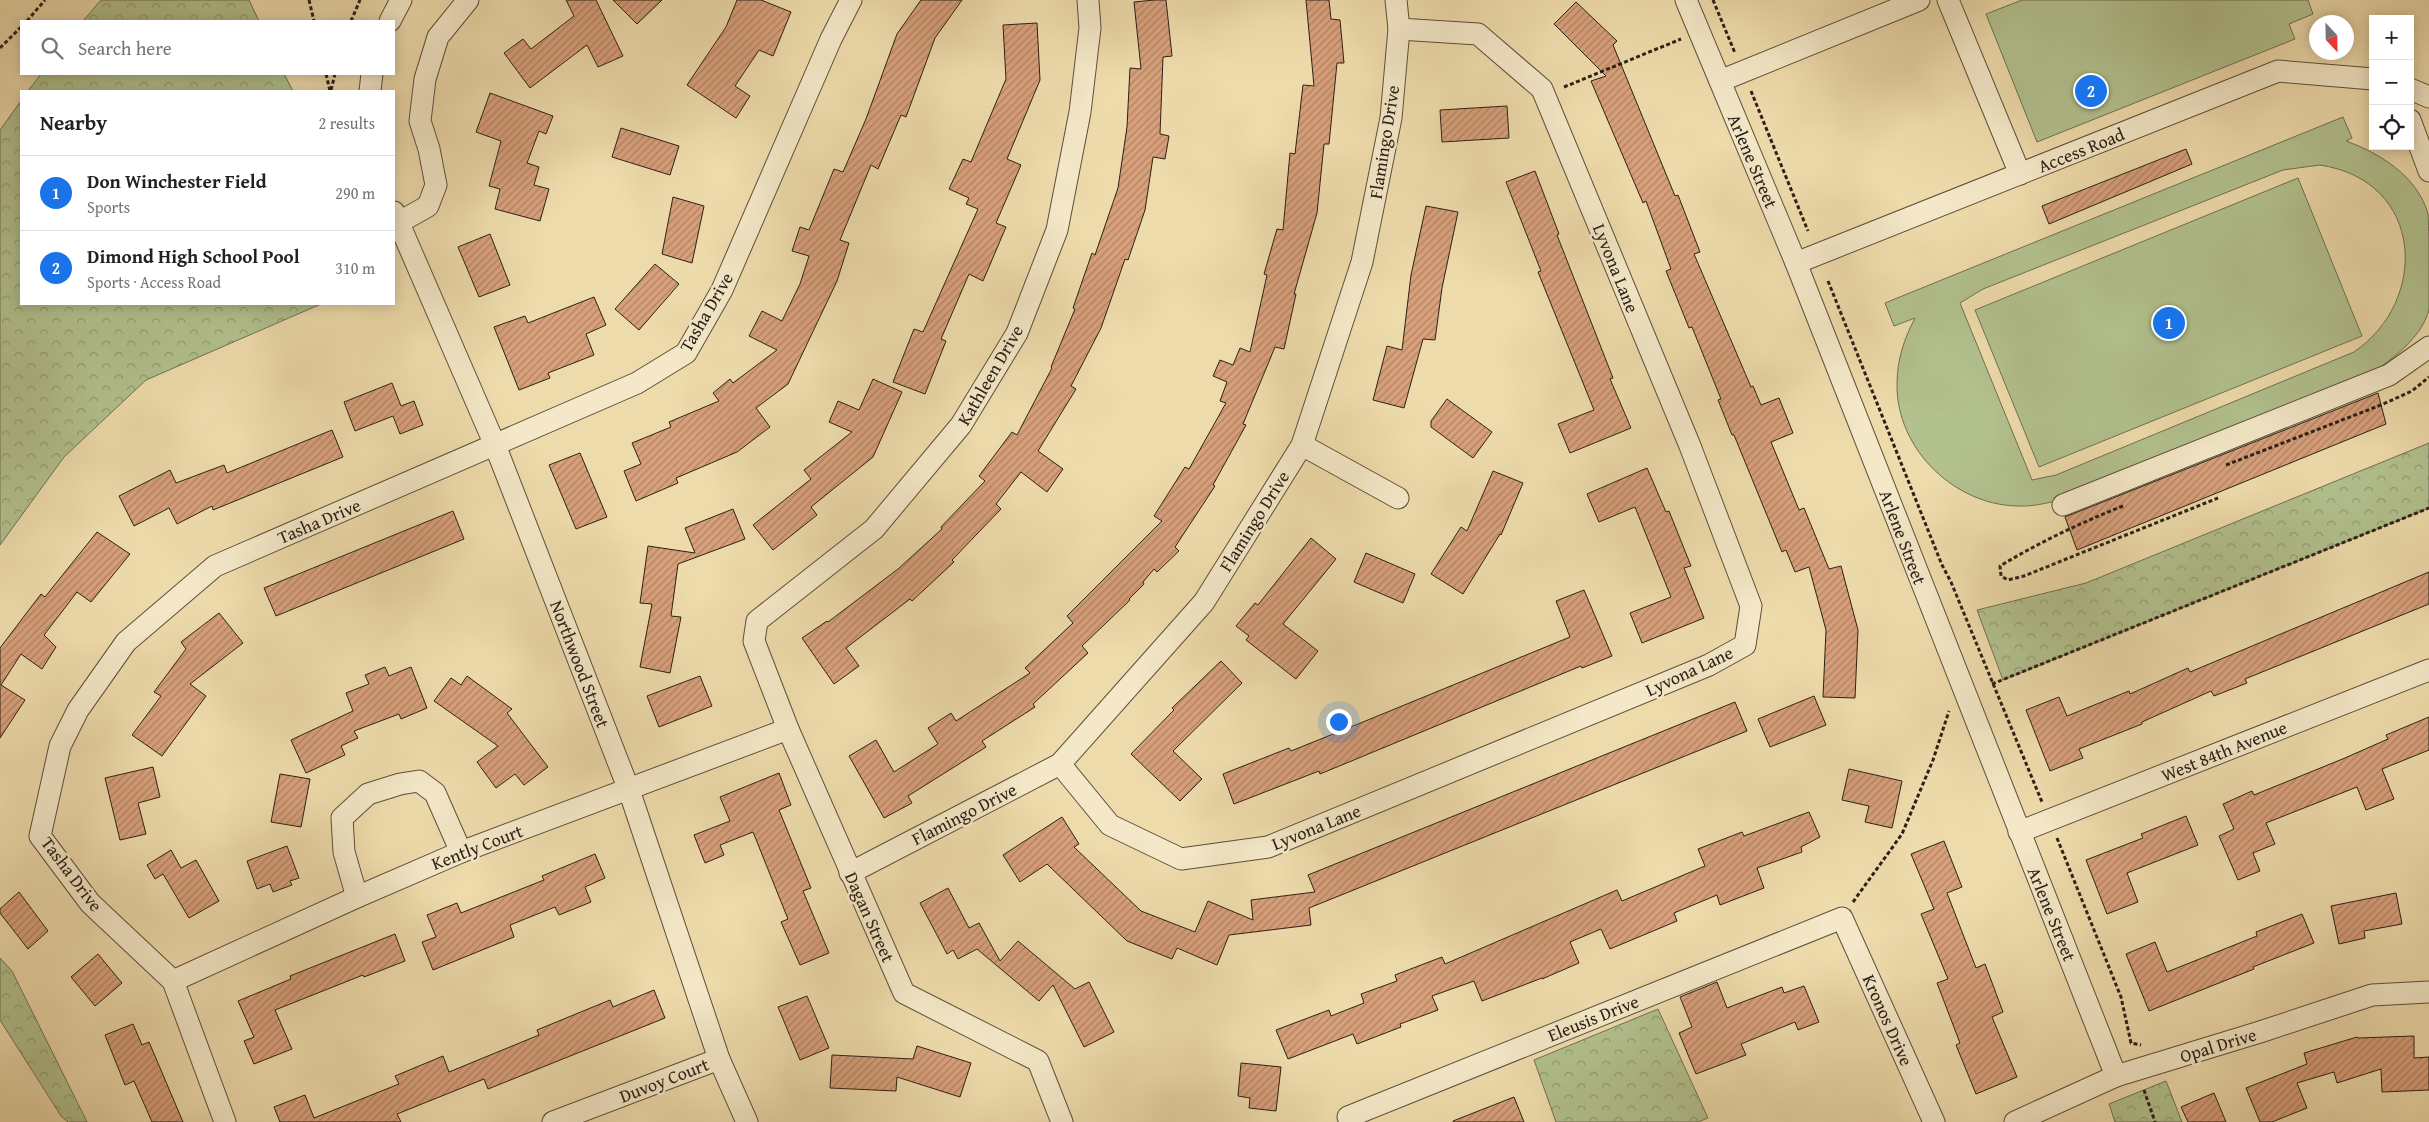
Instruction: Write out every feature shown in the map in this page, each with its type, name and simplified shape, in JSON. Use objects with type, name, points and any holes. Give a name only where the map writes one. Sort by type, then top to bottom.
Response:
[{"type":"street","points":[[396,218],[428,206],[436,185],[429,149],[420,121],[425,79],[438,37],[468,0]]},
{"type":"street","name":"Tasha Drive","points":[[225,1122],[173,981],[90,903],[40,836],[60,746],[78,710],[126,642],[215,566],[637,383],[686,353],[722,290],[832,39],[851,0]]},
{"type":"street","name":"Kathleen Drive","points":[[754,641],[757,621],[874,529],[962,425],[1017,333],[1057,230],[1080,112],[1090,28],[1088,0]]},
{"type":"street","name":"Flamingo Drive","points":[[850,873],[1060,764],[1204,602],[1302,445],[1362,262],[1391,118],[1399,30],[1396,0]]},
{"type":"street","name":"Arlene Street","points":[[1686,0],[1796,263],[2116,1076]]},
{"type":"street","points":[[1720,81],[1918,0]]},
{"type":"street","points":[[1948,0],[2020,174]]},
{"type":"street","name":"Lyvona Lane","points":[[1060,764],[1110,825],[1181,859],[1268,847],[1709,665],[1745,645],[1751,606],[1690,446],[1542,88],[1478,34],[1399,30]]},
{"type":"street","name":"Access Road","points":[[1796,263],[2278,71],[2369,79]]},
{"type":"street","points":[[370,90],[372,75]]},
{"type":"street","points":[[2414,91],[2429,97]]},
{"type":"street","points":[[2414,131],[2429,171]]},
{"type":"street","name":"Northwood Street","points":[[396,218],[495,445],[629,790],[719,1059],[747,1122]]},
{"type":"street","points":[[2063,505],[2389,375],[2429,346]]},
{"type":"street","points":[[1302,445],[1398,498]]},
{"type":"street","name":"Dagan Street","points":[[754,641],[788,729],[904,993],[1038,1061],[1062,1122]]},
{"type":"street","name":"West 84th Avenue","points":[[2019,832],[2429,670]]},
{"type":"street","name":"Kently Court","points":[[173,981],[461,852],[788,729]]},
{"type":"street","points":[[357,897],[344,852],[342,818],[368,794],[419,781],[435,793],[461,852]]},
{"type":"street","name":"Eleusis Drive","points":[[1351,1122],[1348,1117],[1842,918]]},
{"type":"street","name":"Kronos Drive","points":[[1842,918],[1934,1122]]},
{"type":"street","name":"Opal Drive","points":[[2014,1122],[2116,1076],[2372,995],[2429,992]]},
{"type":"street","name":"Duvoy Court","points":[[552,1122],[719,1059]]},
{"type":"path","points":[[27,20],[45,0]]},
{"type":"path","points":[[308,0],[314,20]]},
{"type":"path","points":[[352,20],[360,0]]},
{"type":"path","points":[[1714,0],[2120,997],[2131,1043],[2144,1046]]},
{"type":"path","points":[[0,48],[20,27]]},
{"type":"path","points":[[1544,95],[1682,39]]},
{"type":"path","points":[[326,75],[331,90]]},
{"type":"path","points":[[331,90],[335,75]]},
{"type":"path","points":[[2224,466],[2381,405],[2412,390],[2429,377]]},
{"type":"path","points":[[2124,506],[2069,528],[2015,557],[2000,566],[2001,576],[2008,580],[2024,576],[2218,498]]},
{"type":"path","points":[[1992,684],[2429,508]]},
{"type":"path","points":[[1842,918],[1902,834],[1933,760],[1951,705]]},
{"type":"path","points":[[2144,1088],[2156,1122]]},
{"type":"green space","points":[[101,0],[249,0],[259,20],[84,20]]},
{"type":"green space","points":[[2022,0],[2308,0],[2313,14],[2289,24],[2295,39],[2037,142],[1986,14]]},
{"type":"green space","points":[[40,75],[285,75],[292,90],[29,90]]},
{"type":"green space","points":[[20,102],[20,305],[319,305],[146,380],[64,457],[0,545],[0,130]]},
{"type":"green space","points":[[2343,117],[2352,138],[2346,141],[2372,152],[2396,168],[2416,189],[2428,214],[2429,309],[2416,335],[2378,369],[2064,499],[2039,505],[1999,504],[1975,497],[1954,486],[1935,470],[1919,452],[1907,431],[1899,408],[1897,384],[1902,350],[1915,318],[1894,326],[1885,303]],"holes":[[[2320,165],[2355,176],[2380,194],[2397,218],[2404,245],[2404,275],[2395,304],[2378,330],[2354,352],[2056,475],[2032,480],[1960,303],[1983,289],[2283,170]]]},
{"type":"green space","points":[[2298,178],[2362,336],[2039,467],[1975,310]]},
{"type":"green space","points":[[2429,443],[2429,508],[2003,680],[1977,610],[2086,583]]},
{"type":"green space","points":[[0,958],[12,971],[87,1122],[68,1122],[61,1116],[0,1020]]},
{"type":"green space","points":[[1658,1009],[1708,1118],[1698,1122],[1556,1122],[1534,1060]]},
{"type":"green space","points":[[2166,1081],[2182,1122],[2115,1122],[2109,1104]]},
{"type":"building","points":[[566,0],[596,0],[623,56],[598,67],[587,45],[530,88],[504,53],[523,39],[531,49],[574,16]]},
{"type":"building","points":[[613,0],[662,0],[637,24]]},
{"type":"building","points":[[737,0],[761,0],[791,12],[773,56],[759,50],[735,86],[750,96],[736,118],[687,85],[726,27]]},
{"type":"building","points":[[921,0],[962,0],[935,38],[906,117],[901,115],[878,169],[871,165],[840,240],[849,243],[837,281],[788,384],[756,408],[770,427],[737,452],[676,478],[678,483],[636,501],[624,471],[641,464],[632,443],[671,427],[669,422],[719,401],[713,393],[730,379],[733,383],[777,350],[749,336],[762,311],[782,321],[800,284],[809,256],[792,251],[800,227],[809,230],[834,169],[843,172],[866,119],[897,34]]},
{"type":"building","points":[[1166,0],[1172,56],[1163,57],[1160,134],[1169,136],[1165,159],[1153,157],[1145,210],[1128,260],[1125,259],[1101,328],[1071,386],[1076,389],[1038,451],[1063,469],[1047,492],[1021,472],[996,504],[1001,509],[952,560],[954,562],[912,601],[910,599],[846,648],[859,666],[834,684],[802,638],[828,622],[898,569],[942,529],[941,527],[985,481],[979,476],[1012,432],[1017,435],[1052,368],[1075,309],[1073,308],[1092,253],[1095,255],[1118,188],[1127,127],[1130,68],[1141,69],[1134,2]]},
{"type":"building","points":[[1306,0],[1329,0],[1331,19],[1340,20],[1344,63],[1337,63],[1329,144],[1324,144],[1317,213],[1294,294],[1296,294],[1284,349],[1275,347],[1243,424],[1246,425],[1213,485],[1215,486],[1175,547],[1179,551],[1157,572],[1154,569],[1130,600],[1082,646],[1088,653],[1033,704],[1035,707],[982,741],[986,747],[908,796],[912,803],[884,818],[849,756],[876,740],[894,772],[938,744],[928,728],[951,713],[956,721],[1030,673],[1025,668],[1073,623],[1067,616],[1162,521],[1154,516],[1185,467],[1189,469],[1226,403],[1220,401],[1227,382],[1213,376],[1220,360],[1233,365],[1240,348],[1250,352],[1267,275],[1264,274],[1277,229],[1283,230],[1290,153],[1295,154],[1303,85],[1314,86]]},
{"type":"building","points":[[1576,2],[1617,41],[1613,45],[1675,196],[1678,195],[1700,252],[1694,254],[1751,387],[1753,386],[1761,405],[1779,398],[1793,433],[1771,442],[1799,510],[1804,508],[1829,569],[1841,566],[1858,630],[1855,698],[1823,697],[1826,630],[1809,567],[1795,572],[1786,550],[1782,552],[1734,435],[1732,435],[1718,400],[1721,399],[1692,327],[1689,328],[1666,271],[1671,269],[1646,201],[1643,203],[1591,81],[1606,76],[1554,24]]},
{"type":"building","points":[[1037,23],[1040,80],[1007,159],[1021,165],[996,223],[1006,227],[983,281],[969,274],[941,339],[946,341],[925,394],[893,382],[914,329],[923,332],[978,209],[966,204],[969,198],[949,189],[963,159],[971,162],[1006,79],[1003,25]]},
{"type":"building","points":[[490,93],[553,116],[546,134],[539,131],[527,163],[539,167],[534,185],[549,189],[540,221],[495,209],[500,189],[489,186],[501,141],[476,132]]},
{"type":"building","points":[[1507,106],[1509,138],[1442,142],[1440,110]]},
{"type":"building","points":[[621,128],[679,146],[670,175],[612,157]]},
{"type":"building","points":[[2186,149],[2192,164],[2049,224],[2042,206]]},
{"type":"building","points":[[1535,171],[1559,234],[1557,235],[1613,378],[1610,379],[1631,428],[1570,453],[1558,424],[1594,410],[1538,272],[1541,271],[1506,182]]},
{"type":"building","points":[[673,197],[704,206],[692,263],[662,254]]},
{"type":"building","points":[[1426,206],[1458,212],[1442,288],[1435,340],[1423,339],[1404,408],[1373,400],[1387,346],[1402,350],[1411,275]]},
{"type":"building","points":[[490,234],[510,285],[479,297],[458,247]]},
{"type":"building","points":[[655,264],[679,284],[639,330],[615,309]]},
{"type":"building","points":[[594,297],[606,325],[586,334],[594,355],[548,373],[550,378],[519,390],[494,327],[525,316],[528,323]]},
{"type":"building","points":[[873,379],[902,392],[873,457],[811,507],[817,515],[773,550],[753,525],[811,479],[804,470],[852,432],[829,422],[838,401],[859,410]]},
{"type":"building","points":[[392,383],[401,406],[414,401],[423,425],[400,434],[393,416],[355,431],[344,402]]},
{"type":"building","points":[[2378,393],[2386,424],[2077,550],[2065,517]]},
{"type":"building","points":[[1447,399],[1492,432],[1473,458],[1431,427],[1431,421]]},
{"type":"building","points":[[332,430],[343,457],[213,510],[212,506],[177,524],[169,508],[134,526],[119,496],[170,470],[176,483],[224,465],[227,473]]},
{"type":"building","points":[[580,453],[607,517],[576,529],[549,465]]},
{"type":"building","points":[[1647,468],[1666,512],[1669,511],[1691,566],[1684,568],[1704,618],[1642,643],[1630,613],[1671,597],[1635,507],[1599,522],[1587,494]]},
{"type":"building","points":[[1493,471],[1523,483],[1501,535],[1463,594],[1431,574],[1461,527],[1467,531]]},
{"type":"building","points":[[733,509],[745,539],[678,564],[671,616],[681,617],[670,673],[640,667],[652,604],[640,603],[648,546],[695,553],[685,528]]},
{"type":"building","points":[[453,511],[464,539],[276,616],[264,588]]},
{"type":"building","points":[[97,532],[130,554],[91,602],[77,592],[44,635],[56,647],[42,669],[21,654],[1,685],[25,700],[0,738],[0,648],[41,594],[45,597]]},
{"type":"building","points":[[1311,538],[1336,559],[1283,624],[1318,651],[1296,679],[1246,640],[1249,636],[1236,626],[1255,603],[1258,605]]},
{"type":"building","points":[[1366,553],[1415,574],[1403,603],[1354,582]]},
{"type":"building","points":[[2429,572],[2429,604],[2245,679],[2247,683],[2214,696],[2211,691],[2142,722],[2142,724],[2079,749],[2083,758],[2050,771],[2026,710],[2059,697],[2067,716],[2129,691],[2130,694],[2188,668],[2190,672]]},
{"type":"building","points":[[1584,590],[1612,656],[1582,668],[1581,666],[1320,774],[1319,771],[1234,804],[1223,774],[1289,748],[1291,751],[1570,637],[1556,601]]},
{"type":"building","points":[[219,613],[243,643],[190,684],[206,696],[162,756],[132,735],[161,696],[154,692],[186,649],[181,642]]},
{"type":"building","points":[[1221,661],[1242,683],[1173,751],[1202,779],[1180,801],[1131,754],[1174,710],[1172,708]]},
{"type":"building","points":[[385,667],[389,676],[411,667],[427,708],[401,719],[399,714],[354,731],[358,738],[341,746],[345,755],[306,773],[291,740],[353,711],[346,693],[369,684],[365,675]]},
{"type":"building","points":[[467,676],[512,709],[507,713],[548,767],[524,785],[515,774],[496,788],[477,762],[498,746],[434,701],[451,678],[461,685]]},
{"type":"building","points":[[700,676],[712,706],[659,727],[647,696]]},
{"type":"building","points":[[1814,696],[1826,725],[1770,747],[1758,719]]},
{"type":"building","points":[[1735,702],[1747,731],[1309,908],[1311,925],[1229,935],[1217,965],[1177,948],[1172,959],[1127,941],[1047,864],[1020,882],[1003,855],[1062,817],[1079,844],[1074,847],[1141,911],[1195,932],[1208,901],[1253,920],[1251,900],[1315,892],[1308,875]]},
{"type":"building","points":[[2429,717],[2429,750],[2382,769],[2394,799],[2366,810],[2357,787],[2266,823],[2275,844],[2253,853],[2260,871],[2238,880],[2219,836],[2234,829],[2223,804],[2252,791],[2254,795],[2345,758],[2388,739],[2386,735]]},
{"type":"building","points":[[153,767],[160,797],[138,803],[146,834],[120,840],[105,778]]},
{"type":"building","points":[[1849,769],[1902,781],[1892,828],[1865,822],[1869,806],[1842,800]]},
{"type":"building","points":[[779,773],[791,805],[779,810],[811,888],[803,891],[829,953],[800,965],[781,922],[788,919],[753,832],[720,845],[724,855],[705,863],[694,835],[730,821],[720,797]]},
{"type":"building","points":[[280,774],[310,779],[301,827],[271,822]]},
{"type":"building","points":[[1809,812],[1820,837],[1801,847],[1802,852],[1757,868],[1764,888],[1720,905],[1717,895],[1674,913],[1677,921],[1610,949],[1601,929],[1570,942],[1579,963],[1542,979],[1482,1001],[1474,981],[1432,996],[1438,1010],[1400,1024],[1401,1027],[1357,1044],[1353,1034],[1288,1059],[1276,1030],[1329,1010],[1331,1016],[1364,1003],[1361,994],[1397,981],[1395,975],[1442,957],[1445,964],[1617,890],[1622,901],[1705,866],[1698,849],[1742,832],[1744,836]]},
{"type":"building","points":[[2186,816],[2198,845],[2127,873],[2138,902],[2107,914],[2086,860],[2143,838],[2141,834]]},
{"type":"building","points":[[1944,841],[1962,887],[1947,893],[1976,968],[1985,964],[2003,1012],[1992,1017],[2017,1077],[1976,1094],[1956,1045],[1960,1043],[1937,983],[1948,979],[1921,914],[1934,909],[1911,854]]},
{"type":"building","points":[[287,846],[299,878],[290,881],[292,885],[273,892],[270,884],[257,889],[247,861]]},
{"type":"building","points":[[171,850],[181,868],[196,860],[219,901],[189,918],[163,874],[155,879],[147,865]]},
{"type":"building","points":[[595,854],[605,878],[585,887],[591,902],[559,915],[555,907],[510,925],[514,937],[433,970],[422,942],[436,937],[427,915],[457,903],[461,913],[544,880],[542,876]]},
{"type":"building","points":[[948,888],[969,928],[979,923],[1000,961],[1018,941],[1075,989],[1089,982],[1114,1032],[1084,1047],[1053,985],[1039,1001],[977,949],[958,959],[953,950],[947,954],[920,903]]},
{"type":"building","points":[[19,892],[48,931],[28,949],[0,913],[0,909]]},
{"type":"building","points":[[2396,893],[2402,924],[2364,931],[2365,938],[2339,944],[2331,906]]},
{"type":"building","points":[[2302,914],[2314,943],[2149,1011],[2126,954],[2155,942],[2167,972],[2257,936],[2256,932]]},
{"type":"building","points":[[395,934],[405,961],[364,977],[363,975],[275,1010],[292,1049],[254,1064],[244,1041],[254,1037],[238,1001],[291,979],[290,976]]},
{"type":"building","points":[[98,954],[122,983],[95,1006],[71,977]]},
{"type":"building","points":[[1717,982],[1727,1008],[1782,987],[1784,993],[1804,986],[1819,1022],[1798,1030],[1795,1022],[1741,1044],[1746,1055],[1696,1074],[1679,1033],[1692,1027],[1680,997]]},
{"type":"building","points":[[654,990],[665,1018],[488,1089],[484,1079],[397,1114],[401,1122],[280,1122],[274,1107],[305,1095],[314,1118],[399,1084],[395,1076],[443,1056],[449,1072],[539,1035],[537,1030],[610,1000],[613,1007]]},
{"type":"building","points":[[807,996],[829,1048],[800,1060],[778,1007]]},
{"type":"building","points":[[133,1024],[142,1045],[149,1042],[183,1122],[152,1122],[134,1081],[125,1085],[105,1035]]},
{"type":"building","points":[[2414,1036],[2414,1058],[2429,1057],[2429,1090],[2382,1092],[2381,1069],[2337,1083],[2334,1072],[2297,1083],[2307,1108],[2272,1122],[2260,1122],[2246,1088],[2307,1064],[2304,1053],[2357,1037]]},
{"type":"building","points":[[917,1046],[971,1063],[960,1097],[897,1077],[896,1091],[830,1088],[832,1055],[913,1059]]},
{"type":"building","points":[[1241,1063],[1281,1067],[1276,1111],[1249,1108],[1250,1098],[1238,1096]]},
{"type":"building","points":[[2214,1093],[2226,1122],[2188,1122],[2181,1107]]},
{"type":"building","points":[[1514,1097],[1524,1122],[1453,1122],[1453,1121]]},
{"type":"place","name":"Dimond High School Pool","points":[[2091,91]]},
{"type":"place","name":"Don Winchester Field","points":[[2169,323]]}]
